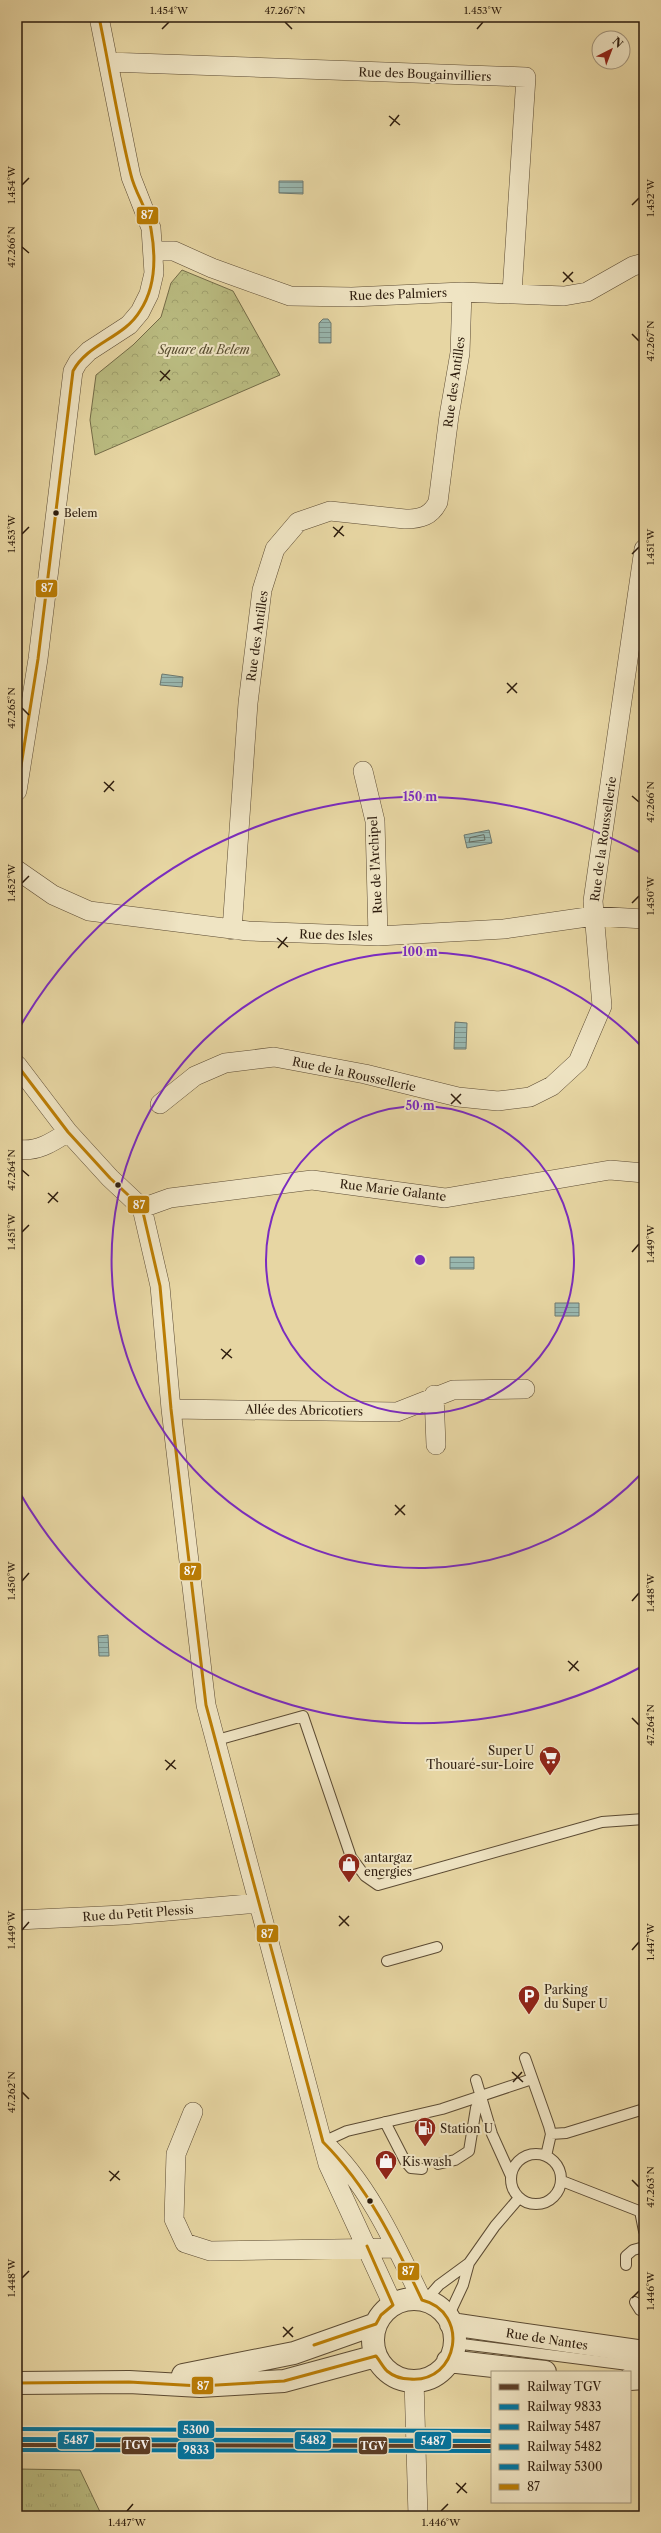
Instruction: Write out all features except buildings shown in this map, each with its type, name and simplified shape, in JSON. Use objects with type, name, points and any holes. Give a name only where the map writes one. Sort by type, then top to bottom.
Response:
[{"type":"street","points":[[17,791],[38,659],[73,370],[78,362],[89,351],[129,325],[140,312],[149,294],[154,273],[154,251],[151,228],[131,177],[99,17]]},
{"type":"street","name":"Rue des Bougainvilliers","points":[[108,62],[526,77],[512,293]]},
{"type":"street","name":"Rue des Palmiers","points":[[154,251],[174,251],[212,268],[290,296],[352,297],[462,292],[564,296],[587,292],[633,266],[644,263]]},
{"type":"street","name":"Rue des Antilles","points":[[232,930],[248,703],[262,590],[275,549],[298,522],[330,510],[405,519],[422,517],[434,510],[438,502],[449,416],[460,353],[462,292]]},
{"type":"street","name":"Rue de la Roussellerie","points":[[160,1104],[195,1076],[225,1063],[274,1057],[365,1074],[458,1097],[498,1101],[530,1097],[552,1086],[578,1062],[602,1006],[594,916],[595,887],[644,549]]},
{"type":"street","name":"Rue de l'Archipel","points":[[363,772],[375,821],[378,936]]},
{"type":"street","name":"Rue des Isles","points":[[17,870],[53,895],[89,911],[232,930],[378,936],[504,929],[594,916],[644,919]]},
{"type":"street","points":[[17,1065],[68,1132],[110,1178],[142,1208],[160,1286],[171,1409],[206,1705],[217,1740],[258,1903],[328,2164],[368,2247],[393,2305]]},
{"type":"street","points":[[17,1149],[26,1151],[43,1146],[68,1132]]},
{"type":"street","name":"Rue Marie Galante","points":[[142,1208],[170,1198],[312,1180],[445,1198],[610,1170],[644,1173]]},
{"type":"street","name":"Allée des Abricotiers","points":[[171,1409],[397,1412],[434,1395],[453,1390],[525,1389]]},
{"type":"street","points":[[434,1395],[436,1445]]},
{"type":"street","name":"Rue du Petit Plessis","points":[[17,1920],[130,1914],[258,1903]]},
{"type":"street","points":[[192,2112],[176,2154],[174,2219],[185,2243],[210,2251],[368,2247],[396,2248]]},
{"type":"street","points":[[323,2142],[339,2156],[371,2203],[424,2300]]},
{"type":"street","points":[[410,2299],[424,2300],[440,2309],[450,2336],[435,2375],[414,2380],[390,2373],[376,2356],[373,2337],[376,2324],[382,2315],[393,2305],[410,2299]]},
{"type":"street","points":[[130,2382],[200,2373],[294,2353],[376,2324]]},
{"type":"street","points":[[450,2336],[542,2371]]},
{"type":"street","name":"Rue de Nantes","points":[[450,2336],[644,2352]]},
{"type":"street","points":[[17,2383],[130,2382],[200,2386],[284,2381],[376,2356]]},
{"type":"street","points":[[631,2379],[644,2378]]},
{"type":"street","points":[[414,2380],[418,2516]]},
{"type":"lane","points":[[217,1740],[304,1716],[351,1857],[364,1876],[378,1885],[602,1822],[644,1818]]},
{"type":"lane","points":[[387,1961],[437,1947]]},
{"type":"lane","points":[[525,2058],[543,2106],[551,2134],[546,2156]]},
{"type":"lane","points":[[323,2142],[347,2131],[481,2097],[532,2079]]},
{"type":"lane","points":[[476,2080],[492,2134],[511,2176]]},
{"type":"lane","points":[[438,2164],[455,2160],[469,2151],[476,2108],[481,2097]]},
{"type":"lane","points":[[551,2134],[566,2133],[644,2110]]},
{"type":"lane","points":[[385,2122],[405,2161],[411,2168],[422,2169]]},
{"type":"lane","points":[[539,2154],[546,2156],[558,2166],[562,2182],[559,2189],[549,2201],[534,2204],[519,2198],[511,2184],[511,2176],[517,2162],[524,2157],[539,2154]]},
{"type":"lane","points":[[562,2182],[642,2212],[644,2231]]},
{"type":"lane","points":[[424,2300],[438,2285],[469,2263],[495,2226],[519,2198]]},
{"type":"lane","points":[[626,2265],[626,2256],[633,2250],[644,2247]]},
{"type":"lane","points":[[469,2263],[450,2336],[644,2367]]},
{"type":"lane","points":[[635,2302],[640,2310],[644,2312]]},
{"type":"green space","name":"Square du Belem","points":[[182,270],[233,291],[280,375],[95,455],[90,420],[96,375],[133,345],[161,317],[171,283]]},
{"type":"green space","points":[[17,2469],[80,2470],[102,2516],[17,2516]]},
{"type":"water","points":[[279,181],[303,181],[303,194],[279,193]]},
{"type":"water","points":[[323,319],[328,319],[331,323],[331,343],[319,343],[319,323]]},
{"type":"water","points":[[162,674],[183,677],[182,687],[160,685]]},
{"type":"water","points":[[489,830],[492,843],[467,848],[464,835]]},
{"type":"water","points":[[455,1022],[467,1023],[466,1049],[454,1049]]},
{"type":"water","points":[[450,1257],[474,1257],[474,1269],[450,1269]]},
{"type":"water","points":[[555,1303],[579,1303],[579,1316],[555,1316]]},
{"type":"water","points":[[108,1635],[109,1656],[99,1656],[98,1636]]},
{"type":"rail line","name":"5300","points":[[17,2429],[491,2431]]},
{"type":"rail line","name":"5482","points":[[17,2439],[491,2441]]},
{"type":"rail line","name":"5487","points":[[17,2440],[491,2441]]},
{"type":"rail line","name":"TGV","points":[[17,2445],[491,2446]]},
{"type":"rail line","name":"9833","points":[[17,2450],[491,2451]]},
{"type":"transit line","name":"87","points":[[17,791],[38,659],[73,371],[80,361],[88,354],[125,328],[133,320],[145,302],[152,282],[154,250],[151,229],[147,215],[135,188],[126,155],[99,17]]},
{"type":"transit line","name":"87","points":[[17,1065],[68,1132],[110,1178],[142,1208],[160,1286],[171,1409],[206,1705],[323,2142],[354,2178],[379,2216],[422,2300],[437,2307],[447,2318],[452,2331],[452,2346],[448,2359],[439,2370],[427,2377],[410,2379],[398,2377],[389,2373],[376,2356],[284,2381],[200,2386],[129,2382],[17,2383]]},
{"type":"transit line","name":"87","points":[[314,2345],[376,2324],[381,2315],[393,2305],[367,2246]]},
{"type":"place","name":"Belem","points":[[56,513]]},
{"type":"place","name":"Super U Thouaré-sur-Loire","points":[[550,1776]]},
{"type":"place","name":"antargaz energies","points":[[349,1884]]},
{"type":"place","name":"Parking du Super U","points":[[529,2016]]},
{"type":"place","name":"Station U","points":[[425,2148]]},
{"type":"place","name":"Kis wash","points":[[386,2180]]}]
